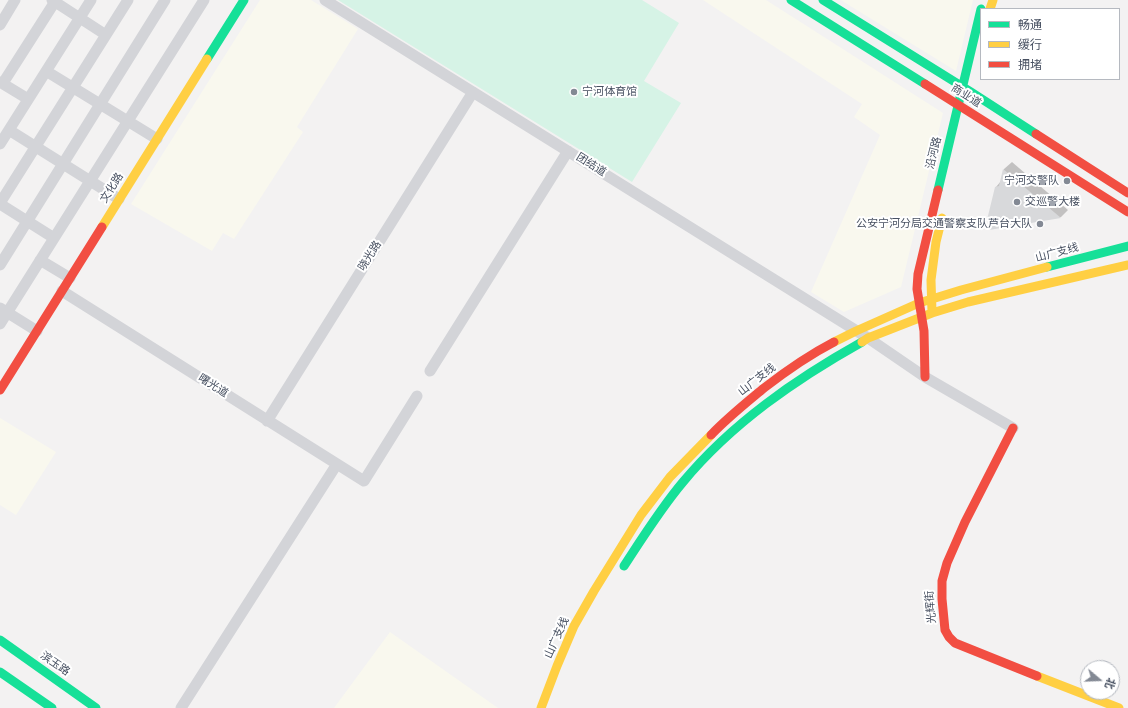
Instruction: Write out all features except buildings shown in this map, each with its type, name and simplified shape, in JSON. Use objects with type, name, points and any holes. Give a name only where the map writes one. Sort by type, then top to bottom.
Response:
[{"type":"main road","name":"文化路","points":[[1,387],[244,0]]},
{"type":"main road","name":"商业道","points":[[791,0],[958,105],[966,114],[1128,212]]},
{"type":"main road","name":"商业道","points":[[823,0],[963,87],[972,88],[1128,193]]},
{"type":"main road","name":"沿河路","points":[[919,303],[917,289],[918,274],[980,13]]},
{"type":"main road","points":[[966,114],[972,88]]},
{"type":"main road","points":[[929,379],[932,320],[931,280],[936,242],[944,211]]},
{"type":"main road","name":"山广支线","points":[[541,708],[574,626],[641,516],[670,477],[723,422],[748,401],[788,370],[822,348],[919,303],[961,290],[1128,246]]},
{"type":"main road","points":[[617,576],[683,482],[702,461],[723,440],[752,415],[822,364],[868,338],[921,316],[932,320],[968,302],[1128,264]]},
{"type":"main road","points":[[919,303],[924,331],[929,379]]},
{"type":"main road","name":"光辉街","points":[[1009,426],[959,522],[939,568],[935,584],[939,634],[944,642],[950,647],[962,653],[1104,708]]},
{"type":"main road","name":"光辉街","points":[[1009,426],[965,522],[944,573],[942,593],[948,637],[955,643],[968,649],[1119,708]]},
{"type":"main road","name":"滨玉路","points":[[0,640],[96,708]]},
{"type":"main road","points":[[0,672],[52,708]]},
{"type":"street","points":[[0,25],[15,0]]},
{"type":"street","points":[[0,144],[91,0]]},
{"type":"street","points":[[54,238],[0,204],[128,0]]},
{"type":"street","points":[[0,265],[166,0]]},
{"type":"street","points":[[0,324],[4,310],[40,260],[204,0]]},
{"type":"street","name":"团结道","points":[[325,0],[868,338],[929,379],[1009,426]]},
{"type":"street","points":[[28,99],[1,82],[54,1],[106,35]]},
{"type":"street","points":[[46,71],[157,139]]},
{"type":"street","name":"晓光路","points":[[267,421],[473,92]]},
{"type":"street","points":[[9,130],[119,199]]},
{"type":"street","points":[[430,370],[568,151]]},
{"type":"street","points":[[40,260],[70,278]]},
{"type":"street","name":"曙光道","points":[[62,291],[364,481],[417,396]]},
{"type":"street","points":[[4,310],[37,331]]},
{"type":"street","points":[[181,708],[337,464]]},
{"type":"shaded area","points":[[260,0],[311,0],[358,29],[297,127],[303,132],[234,239],[223,233],[212,251],[131,204]]},
{"type":"shaded area","points":[[703,0],[766,0],[943,113],[901,287],[844,312],[811,292],[880,135],[854,117],[862,104]]},
{"type":"shaded area","points":[[841,0],[973,0],[956,71],[852,7]]},
{"type":"shaded area","points":[[0,418],[56,452],[16,515],[0,505]]},
{"type":"shaded area","points":[[390,632],[498,708],[334,708]]},
{"type":"green space","name":"宁河体育馆","points":[[338,0],[642,0],[679,23],[644,81],[681,103],[632,182]]},
{"type":"traffic: fast","points":[[207,59],[244,0]]},
{"type":"traffic: fast","points":[[791,0],[925,84]]},
{"type":"traffic: fast","points":[[823,0],[1036,134]]},
{"type":"traffic: fast","points":[[938,190],[980,13]]},
{"type":"traffic: fast","points":[[1047,267],[1128,246]]},
{"type":"traffic: fast","points":[[624,566],[667,502],[683,482],[722,440],[789,387],[837,356],[862,342]]},
{"type":"traffic: fast","points":[[0,640],[96,708]]},
{"type":"traffic: fast","points":[[0,672],[52,708]]},
{"type":"traffic: slow","points":[[990,8],[993,0]]},
{"type":"traffic: slow","points":[[102,227],[207,59]]},
{"type":"traffic: slow","points":[[932,312],[931,280],[936,242],[942,218]]},
{"type":"traffic: slow","points":[[862,342],[868,338],[932,313],[968,302],[1128,265]]},
{"type":"traffic: slow","points":[[834,342],[919,303],[1047,267]]},
{"type":"traffic: slow","points":[[541,708],[574,626],[641,515],[670,477],[711,435]]},
{"type":"traffic: slow","points":[[1037,676],[1119,708]]},
{"type":"traffic: jam","points":[[925,84],[1128,212]]},
{"type":"traffic: jam","points":[[1036,134],[1128,193]]},
{"type":"traffic: jam","points":[[925,377],[924,331],[917,289],[918,274],[938,190]]},
{"type":"traffic: jam","points":[[0,390],[102,227]]},
{"type":"traffic: jam","points":[[711,435],[764,388],[789,369],[834,342]]},
{"type":"traffic: jam","points":[[1013,428],[965,522],[947,563],[942,581],[942,599],[945,630],[955,643],[1037,676]]},
{"type":"place","name":"宁河体育馆","points":[[574,92]]},
{"type":"place","name":"宁河交警队","points":[[1067,181]]},
{"type":"place","name":"交巡警大楼","points":[[1017,202]]},
{"type":"place","name":"公安宁河分局交通警察支队芦台大队","points":[[1040,224]]}]
